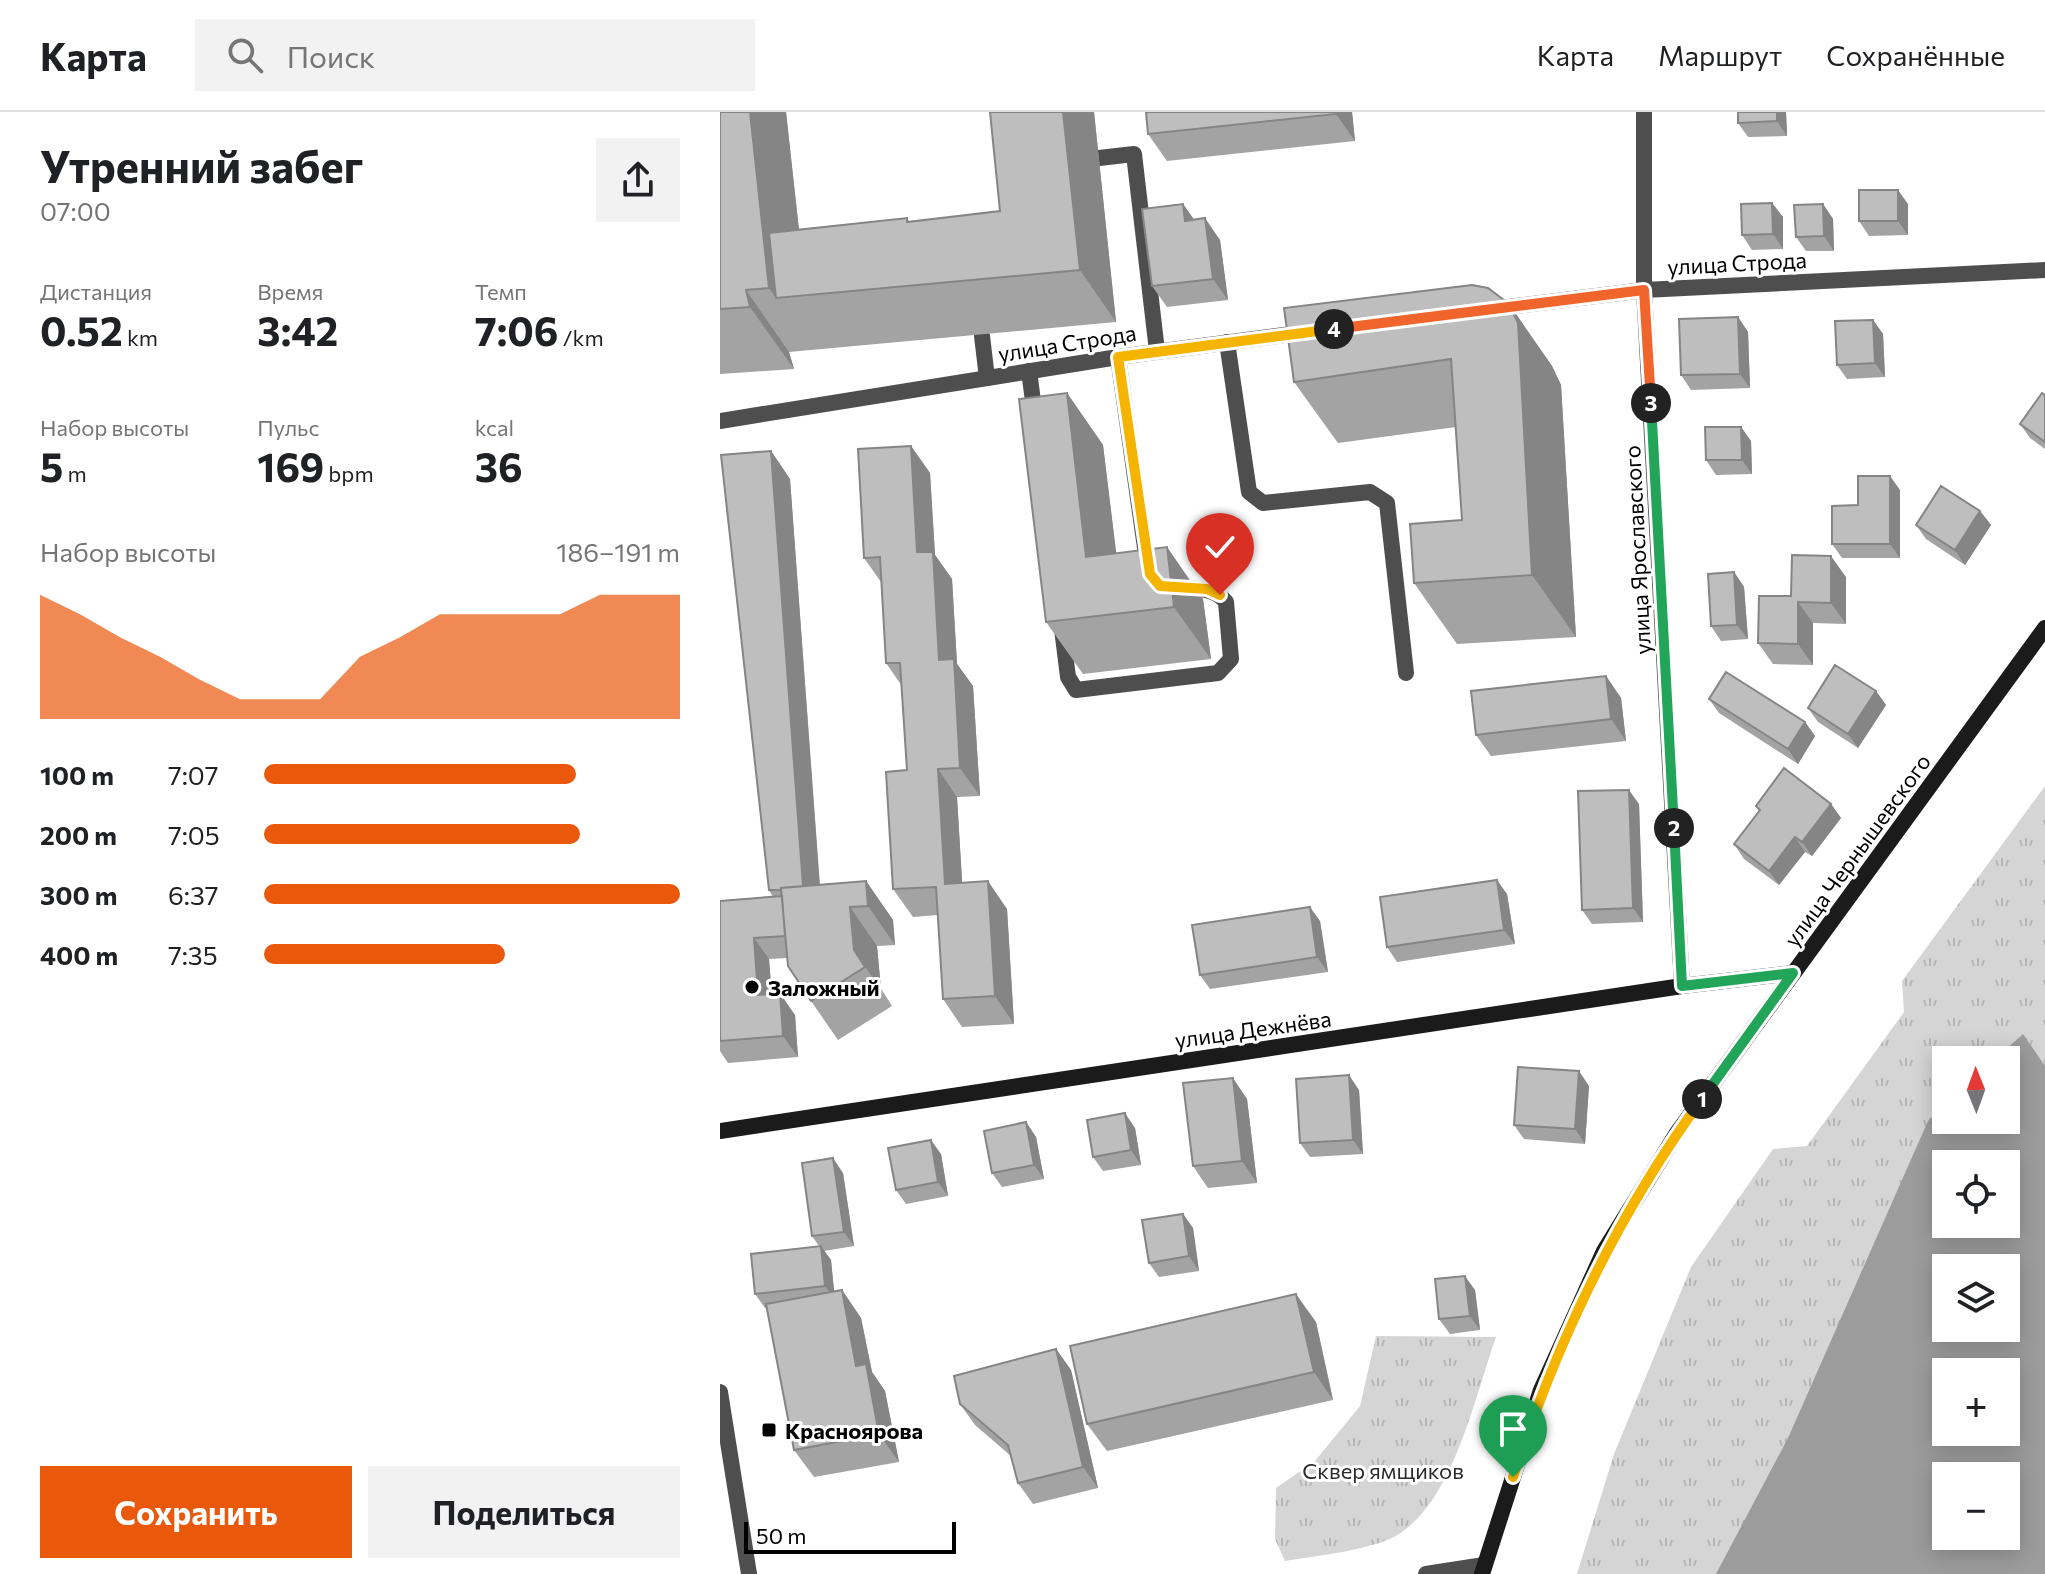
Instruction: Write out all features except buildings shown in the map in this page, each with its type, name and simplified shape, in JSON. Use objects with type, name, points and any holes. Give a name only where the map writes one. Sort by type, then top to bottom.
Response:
[{"type":"main road","name":"улица Чернышевского","points":[[1483,1570],[1541,1390],[1604,1251],[1677,1133],[2045,628]]},
{"type":"main road","name":"улица Дежнёва","points":[[720,1131],[1682,986],[1793,973]]},
{"type":"street","name":"улица Ярославского","points":[[1644,112],[1644,290],[1682,986]]},
{"type":"street","points":[[1099,158],[1134,154],[1157,351]]},
{"type":"street","name":"улица Строда","points":[[1474,311],[1644,290],[2045,270]]},
{"type":"street","name":"улица Строда","points":[[720,421],[1157,351],[1320,330]]},
{"type":"street","points":[[982,336],[987,378]]},
{"type":"street","points":[[1227,342],[1249,492],[1253,498],[1263,503],[1370,492],[1387,503],[1406,673]]},
{"type":"street","points":[[1061,616],[1068,677],[1076,690],[1218,673],[1231,659],[1226,602],[1220,595],[1207,589],[1160,586],[1150,574],[1118,357]]},
{"type":"street","points":[[1029,371],[1037,432]]},
{"type":"street","points":[[720,1392],[749,1574]]},
{"type":"street","points":[[1426,1574],[1483,1570]]},
{"type":"green space","points":[[2045,786],[2045,1574],[1577,1574],[1614,1454],[1691,1267],[1773,1149],[1807,1146],[1904,1012],[1902,981]]},
{"type":"green space","name":"Сквер ямщиков","points":[[1376,1336],[1496,1337],[1471,1416],[1448,1472],[1418,1518],[1388,1540],[1344,1552],[1285,1561],[1275,1539],[1276,1488],[1315,1461],[1360,1406]]},
{"type":"shaded area","points":[[2023,1034],[2045,1066],[2045,1574],[1716,1574],[1788,1438],[1932,1117],[1932,1134],[2020,1134],[2020,1046],[2010,1046]]},
{"type":"place","name":"Заложный","points":[[752,987]]},
{"type":"place","name":"Красноярова","points":[[769,1430]]},
{"type":"route","points":[[1220,595],[1207,589],[1160,586],[1150,574],[1118,357],[1644,290],[1682,986],[1793,973],[1677,1133],[1604,1251],[1541,1390],[1513,1477]]}]
